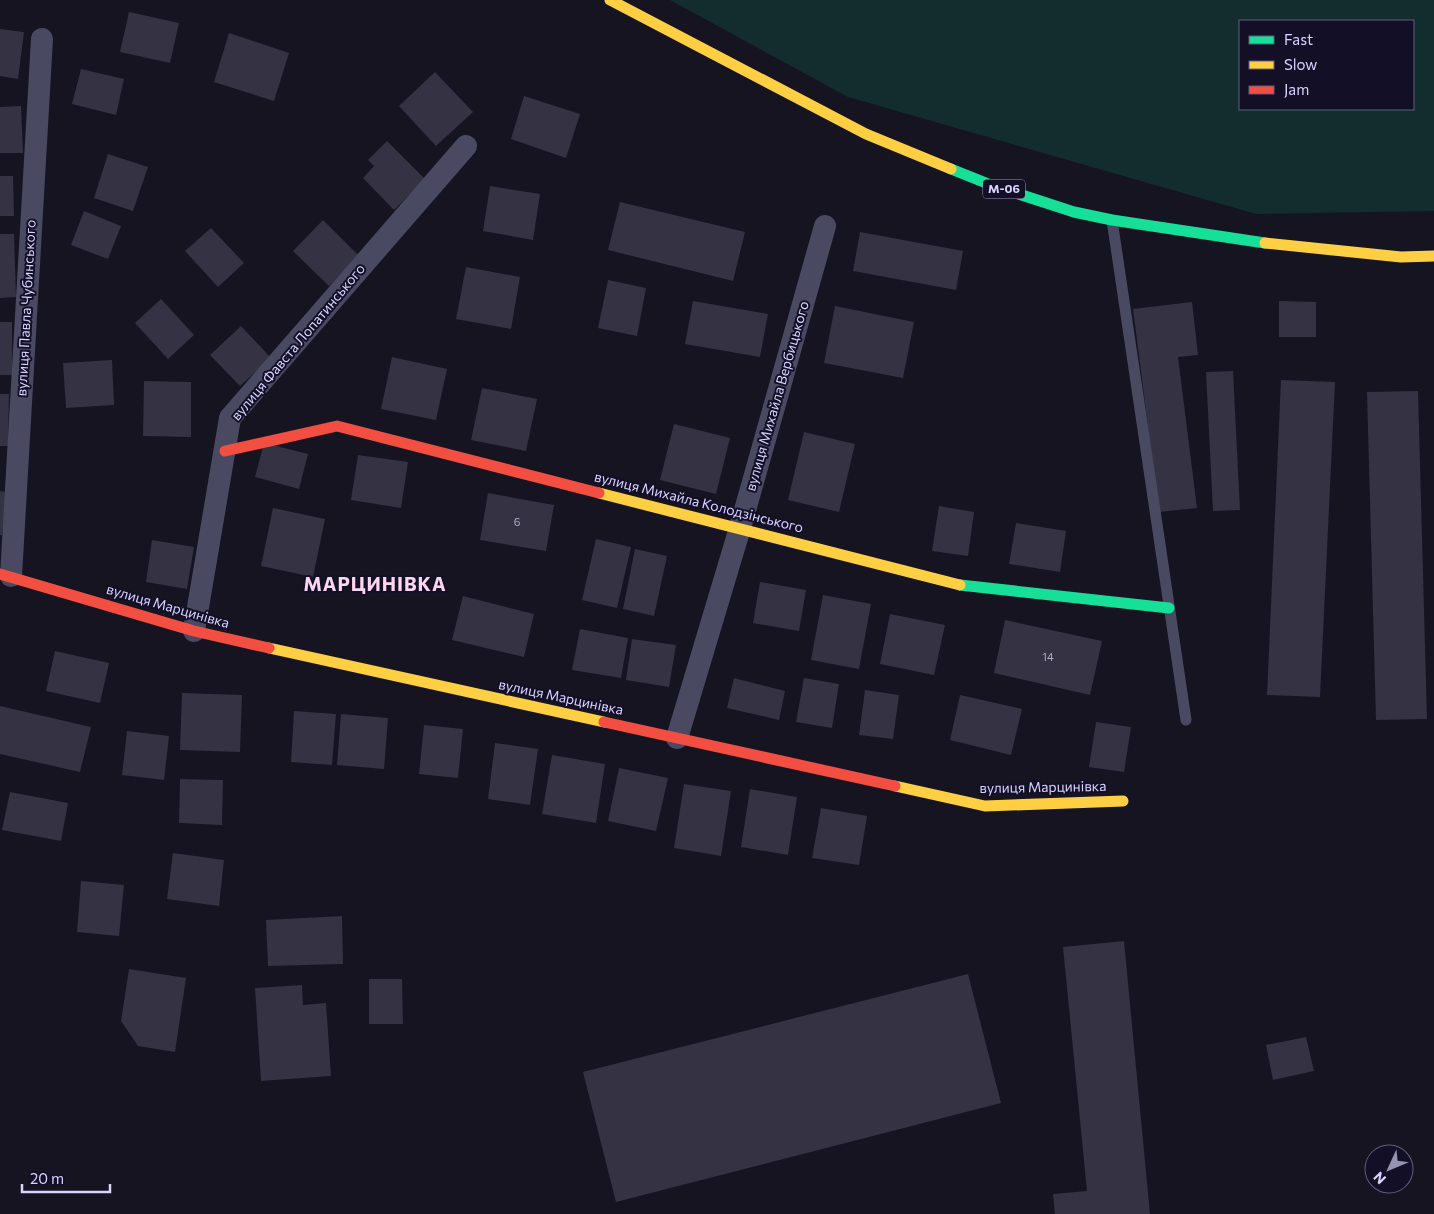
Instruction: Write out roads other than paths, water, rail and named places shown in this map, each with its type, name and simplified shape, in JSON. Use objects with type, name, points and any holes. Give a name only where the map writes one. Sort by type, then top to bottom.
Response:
[{"type":"main road","name":"М-06","points":[[610,0],[866,134],[991,185],[1074,212],[1112,220],[1253,242],[1400,257],[1434,256]]},
{"type":"main road","name":"вулиця Михайла Колодзінського","points":[[225,451],[337,426],[965,586],[1169,608]]},
{"type":"main road","name":"вулиця Марцинівка","points":[[5,575],[194,631],[985,806],[1123,801]]},
{"type":"street","name":"вулиця Павла Чубинського","points":[[5,575],[42,39]]},
{"type":"street","name":"вулиця Фавста Лопатинського","points":[[194,631],[230,418],[466,146]]},
{"type":"street","name":"вулиця Михайла Вербицького","points":[[677,738],[740,528],[824,226]]},
{"type":"lane","points":[[1112,220],[1186,720]]},
{"type":"district","name":"МАРЦИНІВКА","points":[[375,584]]}]
